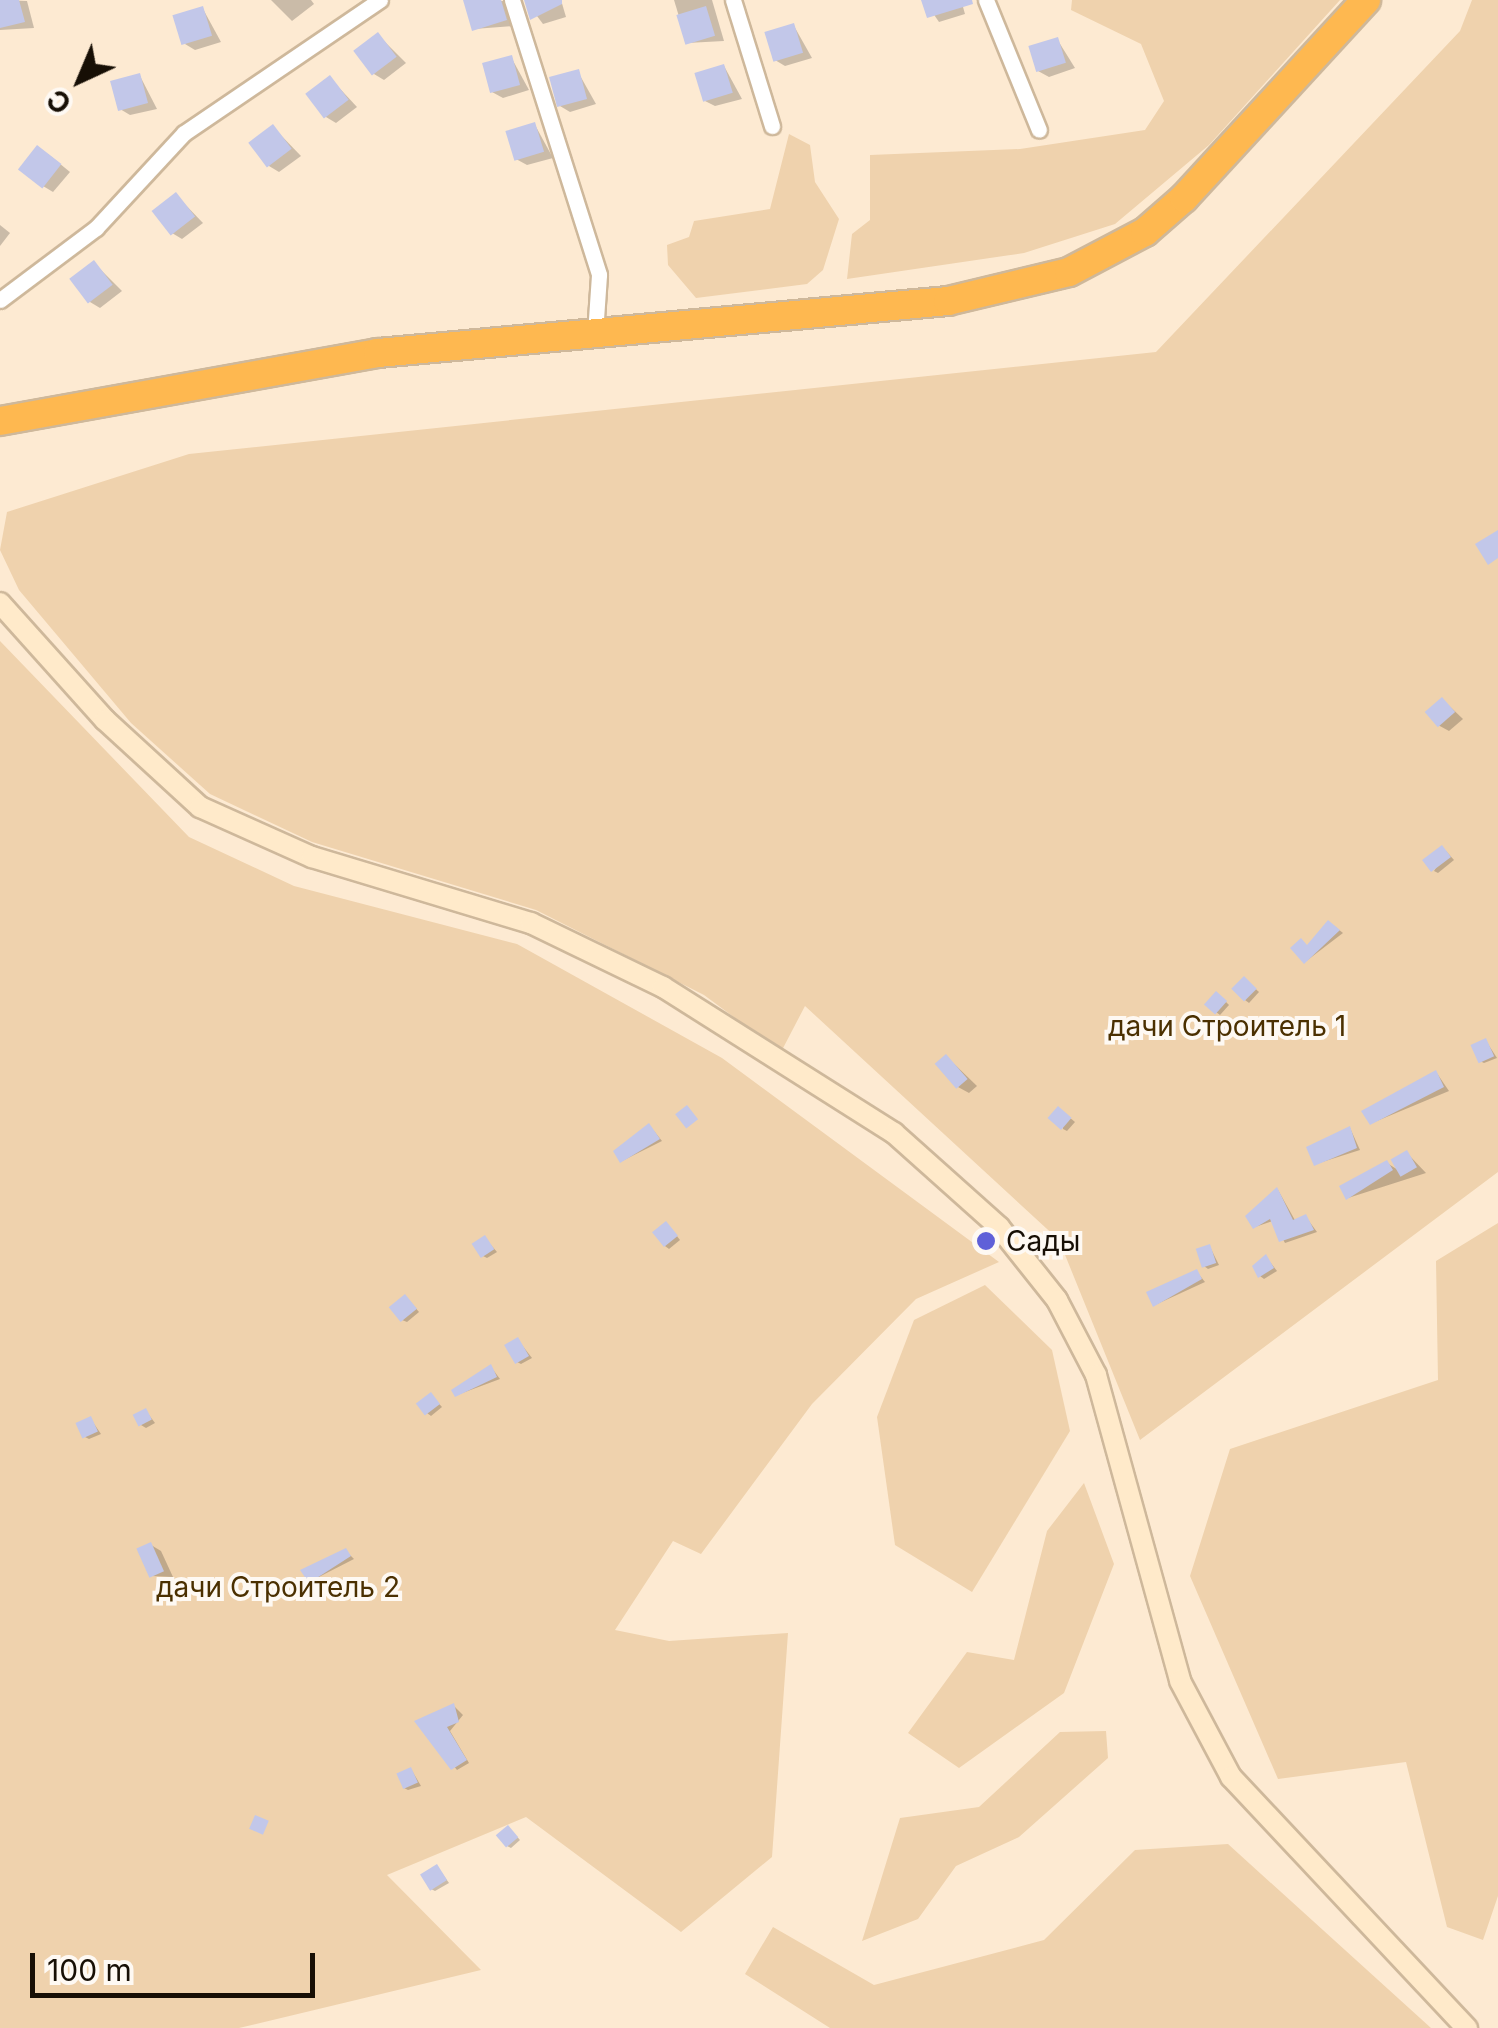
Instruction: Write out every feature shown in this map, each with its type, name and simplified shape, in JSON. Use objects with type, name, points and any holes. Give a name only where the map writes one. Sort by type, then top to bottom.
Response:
[{"type":"highway","points":[[0,421],[378,353],[948,301],[1070,272],[1145,232],[1184,198],[1366,0]]},
{"type":"street","points":[[0,300],[96,228],[184,133],[380,0]]},
{"type":"street","points":[[512,0],[599,275],[595,333]]},
{"type":"street","points":[[733,0],[772,126]]},
{"type":"street","points":[[986,0],[1039,130]]},
{"type":"street","points":[[0,603],[105,720],[200,806],[312,857],[531,923],[663,987],[894,1133],[999,1227],[1058,1300],[1096,1375],[1180,1681],[1231,1776],[1467,2028]]},
{"type":"green space","points":[[1072,0],[1340,0],[1209,145],[1115,224],[1024,253],[847,279],[852,234],[870,220],[870,155],[1020,149],[1145,130],[1164,101],[1141,44],[1071,10]]},
{"type":"green space","name":"дачи Строитель 1","points":[[1472,0],[1498,0],[1498,1172],[1140,1440],[1059,1240],[805,1006],[781,1052],[704,995],[536,910],[312,842],[210,794],[131,723],[19,590],[0,550],[7,512],[189,454],[1156,352],[1460,31]]},
{"type":"green space","points":[[789,134],[810,145],[815,182],[839,219],[823,270],[807,284],[696,298],[668,265],[667,245],[689,237],[694,221],[770,209]]},
{"type":"green space","name":"дачи Строитель 2","points":[[0,641],[189,837],[294,886],[517,944],[722,1058],[999,1262],[916,1299],[812,1404],[701,1554],[673,1541],[615,1630],[669,1641],[788,1633],[772,1857],[681,1932],[526,1817],[387,1875],[481,1970],[239,2028],[0,2028]]},
{"type":"green space","points":[[1498,1223],[1498,1896],[1483,1940],[1447,1927],[1406,1762],[1278,1779],[1190,1576],[1230,1449],[1438,1380],[1436,1261]]},
{"type":"green space","points":[[985,1285],[1052,1350],[1070,1431],[972,1592],[895,1545],[877,1417],[914,1320]]},
{"type":"green space","points":[[1084,1483],[1114,1564],[1064,1693],[959,1768],[908,1733],[967,1652],[1014,1660],[1047,1531]]},
{"type":"green space","points":[[1106,1731],[1108,1758],[1019,1837],[956,1866],[918,1919],[862,1941],[900,1818],[979,1807],[1060,1732]]},
{"type":"green space","points":[[1228,1844],[1431,2028],[830,2028],[745,1974],[773,1927],[874,1985],[1044,1940],[1135,1850]]},
{"type":"building","points":[[0,0],[19,0],[25,22],[0,28]]},
{"type":"building","points":[[463,0],[501,0],[507,20],[472,31]]},
{"type":"building","points":[[524,0],[562,0],[562,4],[530,20]]},
{"type":"building","points":[[921,0],[972,0],[973,4],[927,18]]},
{"type":"building","points":[[203,6],[212,36],[181,45],[172,15]]},
{"type":"building","points":[[706,6],[715,36],[685,45],[676,15]]},
{"type":"building","points":[[794,23],[803,53],[773,62],[764,32]]},
{"type":"building","points":[[378,32],[397,57],[372,75],[353,51]]},
{"type":"building","points":[[1058,37],[1066,63],[1036,72],[1028,46]]},
{"type":"building","points":[[512,55],[520,85],[490,93],[482,63]]},
{"type":"building","points":[[724,64],[733,93],[703,102],[694,73]]},
{"type":"building","points":[[579,69],[587,99],[557,107],[549,77]]},
{"type":"building","points":[[140,73],[148,103],[118,111],[110,81]]},
{"type":"building","points":[[330,75],[349,100],[324,118],[305,94]]},
{"type":"building","points":[[535,122],[544,152],[514,161],[505,131]]},
{"type":"building","points":[[273,124],[292,149],[267,167],[248,143]]},
{"type":"building","points":[[37,145],[61,164],[42,189],[18,169]]},
{"type":"building","points":[[176,192],[195,216],[171,236],[152,211]]},
{"type":"building","points":[[94,260],[113,285],[88,303],[69,279]]},
{"type":"building","points":[[1498,530],[1498,558],[1488,565],[1475,544]]},
{"type":"building","points":[[1442,697],[1455,712],[1438,727],[1425,712]]},
{"type":"building","points":[[1442,845],[1451,857],[1431,872],[1422,860]]},
{"type":"building","points":[[1328,920],[1340,930],[1304,964],[1290,948],[1301,938],[1307,945]]},
{"type":"building","points":[[1244,976],[1257,989],[1244,1001],[1231,989]]},
{"type":"building","points":[[1216,991],[1227,1001],[1215,1014],[1204,1004]]},
{"type":"building","points":[[1486,1038],[1494,1056],[1479,1063],[1470,1045]]},
{"type":"building","points":[[946,1054],[968,1079],[956,1089],[935,1064]]},
{"type":"building","points":[[1436,1070],[1444,1087],[1370,1125],[1361,1111]]},
{"type":"building","points":[[687,1105],[698,1119],[686,1128],[675,1114]]},
{"type":"building","points":[[1058,1106],[1072,1118],[1061,1130],[1048,1118]]},
{"type":"building","points":[[649,1123],[660,1139],[620,1163],[613,1151]]},
{"type":"building","points":[[1350,1126],[1357,1148],[1314,1166],[1306,1147]]},
{"type":"building","points":[[1407,1150],[1417,1167],[1401,1177],[1391,1160]]},
{"type":"building","points":[[1387,1160],[1393,1170],[1346,1200],[1339,1186]]},
{"type":"building","points":[[1277,1187],[1293,1220],[1306,1214],[1314,1230],[1279,1242],[1270,1219],[1253,1229],[1245,1216]]},
{"type":"building","points":[[666,1221],[678,1236],[664,1247],[652,1232]]},
{"type":"building","points":[[485,1235],[494,1249],[481,1258],[472,1244]]},
{"type":"building","points":[[1210,1244],[1216,1263],[1202,1268],[1196,1249]]},
{"type":"building","points":[[1266,1254],[1274,1268],[1258,1278],[1252,1266]]},
{"type":"building","points":[[1197,1269],[1202,1279],[1153,1307],[1146,1292]]},
{"type":"building","points":[[405,1294],[417,1309],[401,1322],[389,1307]]},
{"type":"building","points":[[518,1337],[529,1356],[515,1364],[504,1345]]},
{"type":"building","points":[[491,1364],[497,1377],[455,1397],[451,1390]]},
{"type":"building","points":[[431,1392],[440,1404],[425,1415],[416,1403]]},
{"type":"building","points":[[146,1408],[152,1420],[139,1426],[133,1415]]},
{"type":"building","points":[[91,1416],[98,1432],[82,1438],[75,1423]]},
{"type":"building","points":[[151,1542],[164,1571],[149,1578],[136,1549]]},
{"type":"building","points":[[346,1548],[351,1556],[309,1583],[300,1570]]},
{"type":"building","points":[[454,1703],[459,1722],[447,1727],[467,1760],[451,1770],[414,1721]]},
{"type":"building","points":[[411,1767],[418,1783],[403,1789],[396,1774]]},
{"type":"building","points":[[255,1815],[269,1821],[263,1835],[249,1829]]},
{"type":"building","points":[[508,1825],[518,1837],[506,1848],[496,1835]]},
{"type":"building","points":[[437,1864],[447,1880],[430,1891],[420,1875]]},
{"type":"place","name":"Сады","points":[[986,1241]]}]
